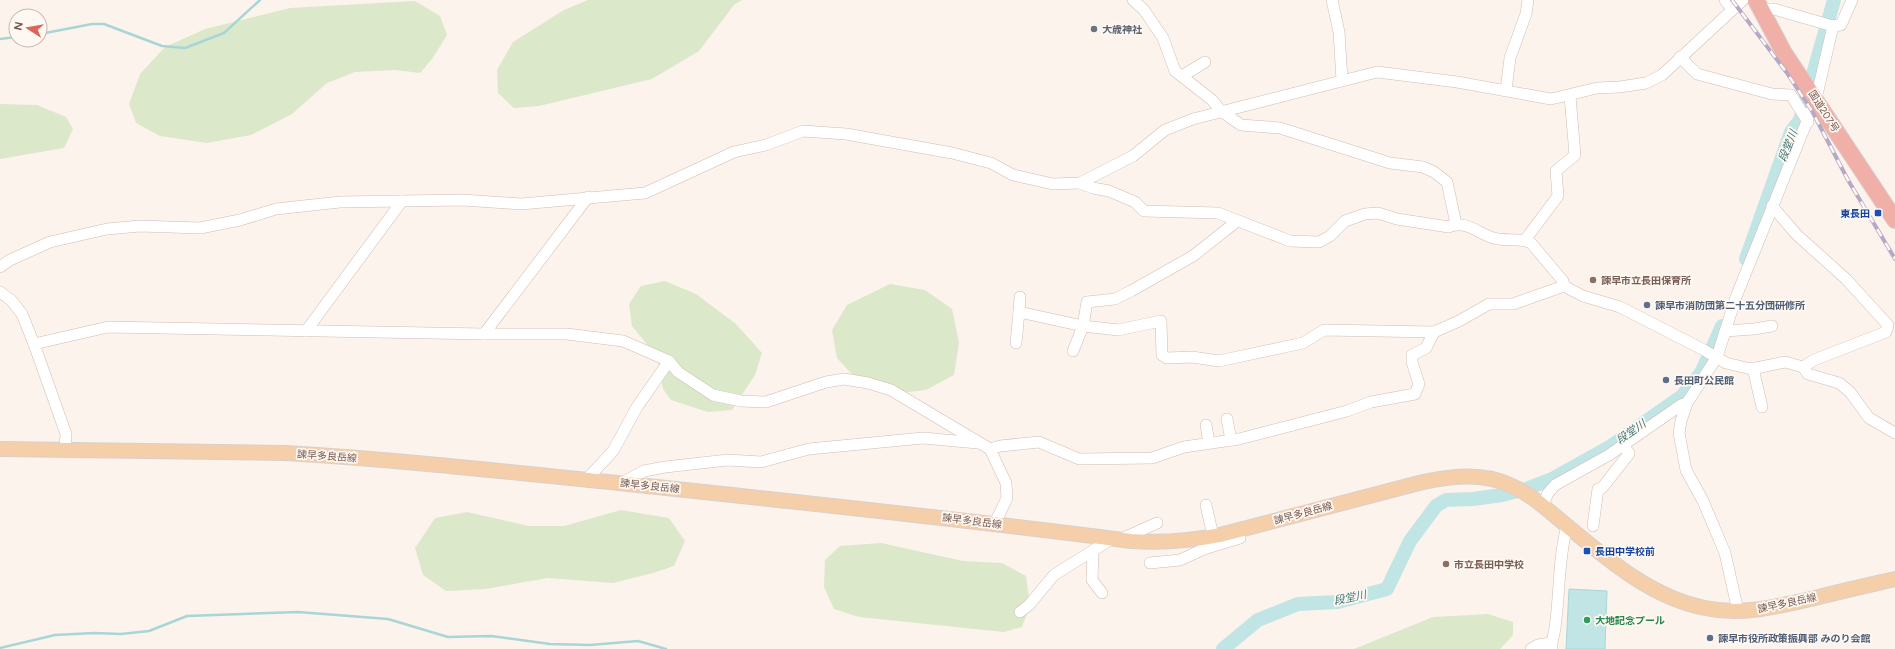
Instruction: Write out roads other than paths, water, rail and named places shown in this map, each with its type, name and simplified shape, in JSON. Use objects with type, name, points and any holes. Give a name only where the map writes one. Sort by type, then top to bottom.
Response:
[{"type":"highway","name":"国道207号","points":[[1767,4],[1784,53],[1815,97],[1895,220]]},
{"type":"main road","name":"諫早多良岳線","points":[[0,449],[285,453],[329,456],[621,483],[1161,543],[1213,536],[1452,476],[1472,476],[1498,481],[1512,486],[1539,503],[1621,568],[1646,585],[1672,598],[1705,608],[1738,611],[1762,610],[1895,579]]},
{"type":"street","points":[[1133,0],[1144,10],[1163,38],[1175,71],[1212,100],[1221,111],[1241,125],[1280,128],[1390,163],[1423,167],[1434,172],[1447,182],[1456,224]]},
{"type":"street","points":[[1332,0],[1339,32],[1342,80]]},
{"type":"street","points":[[1506,90],[1510,58],[1526,14],[1528,0]]},
{"type":"street","points":[[0,267],[10,260],[50,242],[107,229],[140,226],[200,228],[276,209],[340,202],[463,200],[522,204],[645,192],[734,152],[766,144],[803,131],[846,134],[952,153],[991,163],[1013,175],[1053,184],[1080,182],[1133,156],[1165,130],[1193,119],[1377,72],[1506,90],[1551,99],[1570,96],[1597,88],[1620,87],[1646,83],[1662,75],[1680,58],[1728,4],[1743,0]]},
{"type":"street","points":[[1767,4],[1822,24],[1833,26],[1841,25],[1852,0]]},
{"type":"street","points":[[1738,611],[1725,553],[1703,501],[1686,470],[1680,433],[1681,421],[1687,404],[1716,357],[1736,297],[1772,206],[1808,122],[1833,26]]},
{"type":"street","points":[[1680,58],[1697,74],[1772,94],[1791,95],[1808,122]]},
{"type":"street","points":[[1182,76],[1205,62]]},
{"type":"street","points":[[1525,240],[1558,196],[1556,171],[1575,155],[1570,96]]},
{"type":"street","points":[[1080,182],[1093,188],[1109,191],[1135,202],[1144,210],[1218,213],[1236,222],[1290,242],[1319,242],[1330,236],[1345,221],[1365,214],[1378,213],[1396,219],[1449,227],[1456,224],[1465,226],[1492,238],[1505,241],[1525,240],[1531,243],[1545,259],[1563,281],[1564,286],[1583,296],[1620,308],[1704,350],[1726,363],[1753,368],[1785,362],[1803,367],[1808,374],[1839,383],[1850,392],[1869,418],[1895,433]]},
{"type":"street","points":[[484,334],[588,197]]},
{"type":"street","points":[[306,331],[402,201]]},
{"type":"street","points":[[1772,206],[1797,235],[1846,279],[1888,325],[1886,332],[1814,360],[1803,367]]},
{"type":"street","points":[[1073,351],[1083,326],[1087,302],[1115,299],[1144,284],[1193,256],[1236,222]]},
{"type":"street","points":[[1019,312],[1083,326],[1118,330],[1161,321],[1162,355],[1167,358],[1192,357],[1219,361],[1303,343],[1324,330],[1434,332],[1489,304],[1513,304],[1564,286]]},
{"type":"street","points":[[0,292],[11,300],[22,314],[66,434],[65,450]]},
{"type":"street","points":[[1016,344],[1020,296]]},
{"type":"street","points":[[1725,331],[1772,326]]},
{"type":"street","points":[[34,344],[108,327],[484,334],[567,334],[623,341],[669,361],[678,372],[713,395],[741,401],[766,402],[826,382],[838,380],[868,383],[891,390],[985,446],[1006,483],[1007,498],[995,524]]},
{"type":"street","points":[[621,483],[644,471],[665,467],[728,460],[761,462],[809,448],[923,438],[985,446],[1039,442],[1079,459],[1152,458],[1184,447],[1231,440],[1312,421],[1347,411],[1371,402],[1415,394],[1419,384],[1412,362],[1412,355],[1426,348],[1434,332]]},
{"type":"street","points":[[586,480],[613,451],[637,407],[669,361]]},
{"type":"street","points":[[1753,368],[1762,407]]},
{"type":"street","points":[[1539,503],[1555,485],[1609,455],[1681,405],[1687,404]]},
{"type":"street","points":[[1227,418],[1231,440]]},
{"type":"street","points":[[1206,425],[1209,444]]},
{"type":"street","points":[[1593,526],[1598,489],[1602,488],[1629,453],[1623,445]]},
{"type":"street","points":[[1206,505],[1213,536]]},
{"type":"street","points":[[1020,612],[1029,605],[1054,575],[1093,551],[1117,539],[1157,523]]},
{"type":"street","points":[[1531,649],[1538,645],[1552,646],[1555,628],[1561,549],[1567,526]]},
{"type":"street","points":[[1150,563],[1180,560],[1204,549],[1240,538],[1239,530]]},
{"type":"street","points":[[1093,551],[1092,580],[1102,593]]},
{"type":"water","name":"大地記念プール","points":[[1569,589],[1607,591],[1605,649],[1566,649]]},
{"type":"waterway","points":[[48,32],[92,24],[104,24],[162,46],[185,48],[224,33],[260,0]]},
{"type":"waterway","name":"段堂川","points":[[1746,259],[1791,132],[1800,120],[1834,0]]},
{"type":"waterway","points":[[0,39],[8,38]]},
{"type":"waterway","name":"段堂川","points":[[1223,649],[1258,620],[1298,604],[1338,602],[1387,589],[1410,541],[1436,506],[1446,500],[1473,499],[1502,495],[1526,489],[1552,479],[1611,446],[1682,396],[1701,373],[1722,326]]},
{"type":"waterway","points":[[0,648],[55,635],[94,633],[121,634],[149,631],[187,616],[298,612],[388,619],[448,637],[491,636],[550,644],[590,645],[638,641],[666,649]]},
{"type":"railway","points":[[1732,0],[1787,73],[1812,111],[1848,180],[1895,259]]},
{"type":"place","name":"大歳神社","points":[[1094,29]]},
{"type":"place","name":"東長田","points":[[1878,213]]},
{"type":"place","name":"諫早市立長田保育所","points":[[1593,280]]},
{"type":"place","name":"諫早市消防団第二十五分団研修所","points":[[1647,305]]},
{"type":"place","name":"長田町公民館","points":[[1666,380]]},
{"type":"place","name":"長田中学校前","points":[[1587,551]]},
{"type":"place","name":"市立長田中学校","points":[[1446,564]]},
{"type":"place","name":"大地記念プール","points":[[1587,620]]},
{"type":"place","name":"諫早市役所政策振興部 みのり会館","points":[[1710,638]]}]
